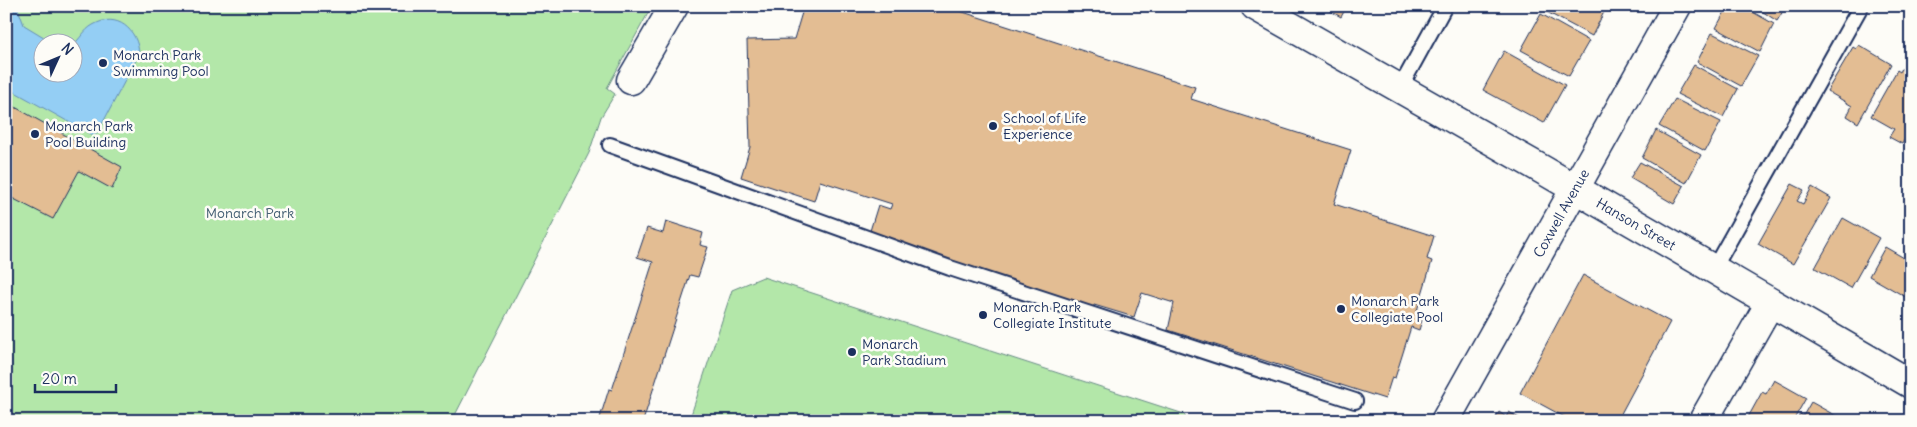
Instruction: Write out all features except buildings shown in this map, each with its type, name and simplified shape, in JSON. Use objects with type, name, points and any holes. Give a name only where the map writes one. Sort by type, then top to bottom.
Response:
[{"type":"street","points":[[631,80],[674,6]]},
{"type":"street","name":"Hanson Street","points":[[1255,6],[1911,384]]},
{"type":"street","name":"Coxwell Avenue","points":[[1445,421],[1677,6]]},
{"type":"street","points":[[1703,421],[1770,303]]},
{"type":"lane","points":[[1400,88],[1445,6]]},
{"type":"lane","points":[[1713,270],[1861,6]]},
{"type":"lane","points":[[610,145],[950,268],[1355,401]]},
{"type":"green space","name":"Monarch Park","points":[[6,6],[652,6],[607,88],[615,94],[601,117],[589,153],[452,421],[6,421]]},
{"type":"green space","name":"Monarch Park Stadium","points":[[763,277],[1184,414],[1187,421],[689,421],[732,290]]},
{"type":"water","name":"Monarch Park Swimming Pool","points":[[6,6],[17,6],[24,25],[36,32],[32,32],[32,82],[82,82],[82,35],[87,29],[102,21],[110,20],[125,25],[135,37],[138,45],[139,54],[98,132],[92,135],[6,87]]},
{"type":"place","name":"Monarch Park Swimming Pool","points":[[103,63]]},
{"type":"place","name":"School of Life Experience","points":[[993,126]]},
{"type":"place","name":"Monarch Park Pool Building","points":[[35,134]]},
{"type":"place","name":"Monarch Park Collegiate Pool","points":[[1341,309]]},
{"type":"place","name":"Monarch Park Collegiate Institute","points":[[983,315]]},
{"type":"place","name":"Monarch Park Stadium","points":[[852,352]]}]
